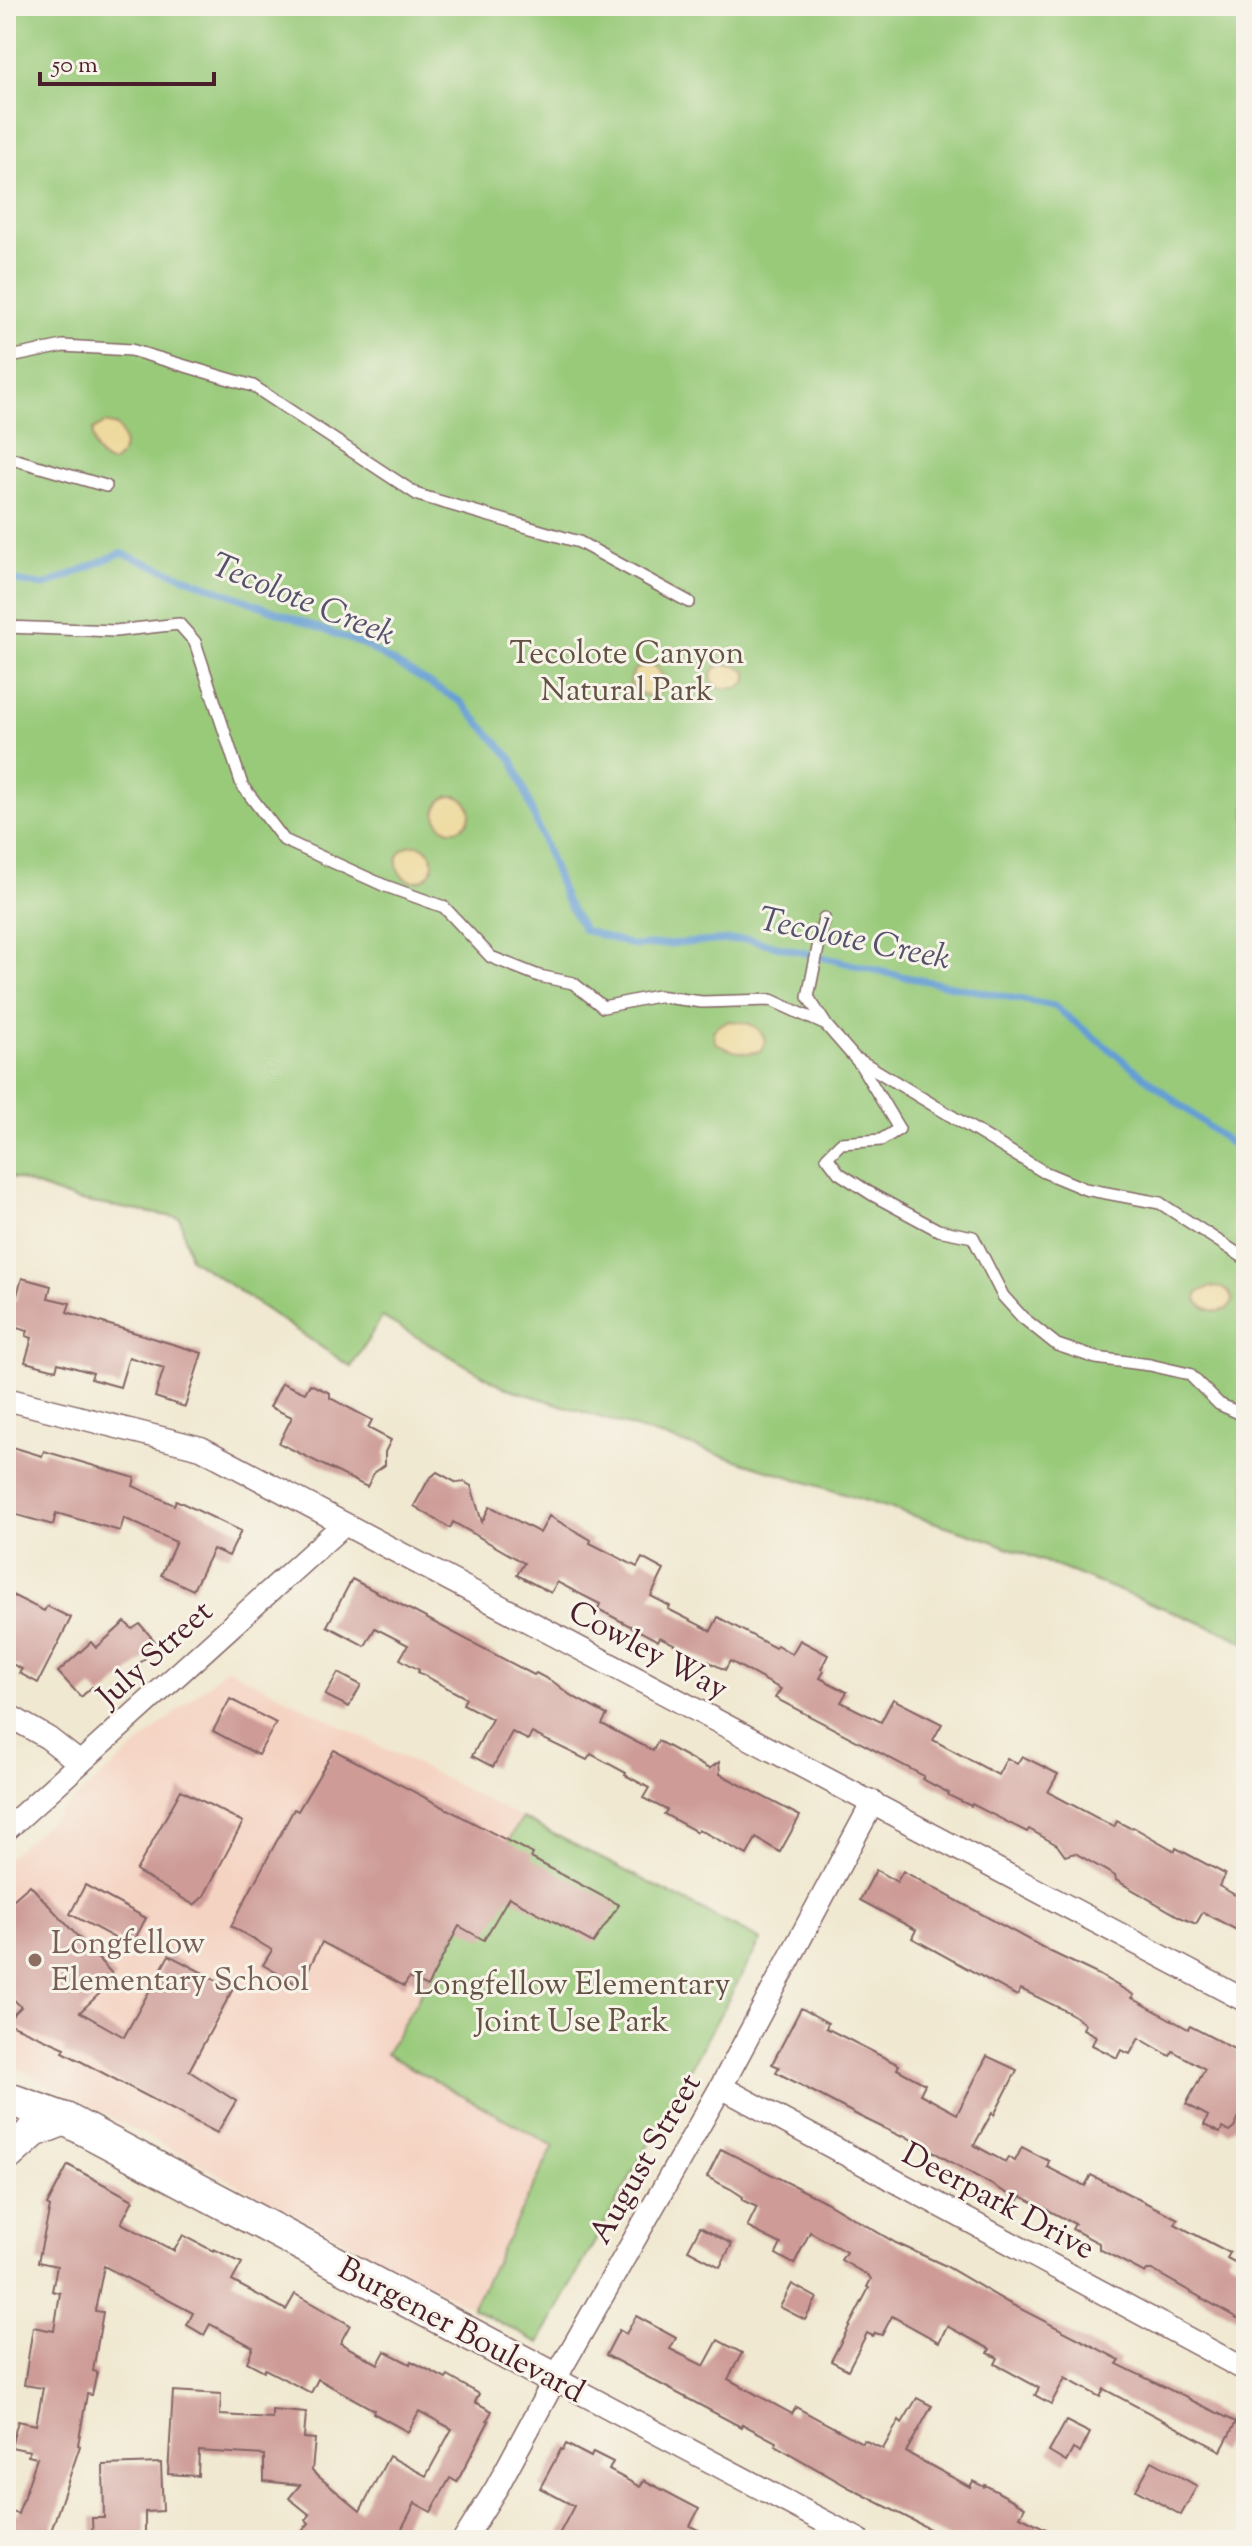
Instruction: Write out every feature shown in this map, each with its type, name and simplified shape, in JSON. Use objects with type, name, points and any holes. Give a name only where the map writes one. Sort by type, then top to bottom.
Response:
[{"type":"street","name":"Cowley Way","points":[[6,1399],[201,1448],[1246,2001]]},
{"type":"street","name":"July Street","points":[[6,1830],[344,1524]]},
{"type":"street","points":[[6,1714],[48,1738],[80,1763]]},
{"type":"street","name":"August Street","points":[[464,2540],[497,2487],[721,2087],[873,1802]]},
{"type":"street","name":"Burgener Boulevard","points":[[6,2074],[65,2119]]},
{"type":"street","name":"Deerpark Drive","points":[[721,2087],[1246,2370]]},
{"type":"street","name":"Burgener Boulevard","points":[[6,2098],[65,2119],[859,2540]]},
{"type":"street","points":[[6,2156],[34,2131],[65,2119]]},
{"type":"lane","points":[[6,358],[63,346],[131,350],[253,386],[418,495],[579,542],[689,602]]},
{"type":"lane","points":[[6,457],[106,486]]},
{"type":"lane","points":[[6,627],[115,631],[179,624],[195,642],[242,785],[284,840],[383,885],[444,907],[491,957],[539,976],[573,983],[603,1007],[657,996],[702,1002],[771,1000],[826,1025]]},
{"type":"lane","points":[[824,918],[808,997],[826,1025],[854,1057],[899,1129],[881,1140],[841,1143],[827,1157],[839,1173],[938,1230],[973,1237],[1003,1296],[1022,1317],[1057,1345],[1096,1358],[1189,1374],[1219,1404],[1239,1413],[1246,1410]]},
{"type":"lane","points":[[854,1057],[1044,1172],[1085,1189],[1160,1203],[1246,1259]]},
{"type":"shaded area","points":[[227,1668],[761,1940],[539,2343],[6,2062],[6,1859]]},
{"type":"green space","name":"Tecolote Canyon Natural Park","points":[[6,6],[1246,6],[1246,1643],[984,1538],[504,1387],[382,1317],[351,1367],[190,1258],[180,1218],[75,1200],[6,1175]]},
{"type":"green space","name":"Longfellow Elementary Joint Use Park","points":[[522,1818],[761,1940],[539,2343],[472,2308],[554,2146],[386,2054]]},
{"type":"sand","points":[[105,423],[117,426],[124,441],[121,455],[112,463],[99,455],[93,441],[93,430]]},
{"type":"sand","points":[[647,665],[655,666],[664,678],[663,690],[654,697],[638,693],[630,683],[634,670]]},
{"type":"sand","points":[[722,665],[742,668],[747,673],[747,681],[738,688],[720,688],[712,681],[711,675],[715,668]]},
{"type":"sand","points":[[453,796],[465,801],[470,813],[465,825],[453,830],[441,825],[436,813],[441,801]]},
{"type":"sand","points":[[415,845],[428,850],[433,863],[428,876],[415,881],[402,876],[397,863],[402,850]]},
{"type":"sand","points":[[729,1021],[746,1023],[759,1030],[765,1040],[762,1050],[738,1052],[715,1042],[713,1031]]},
{"type":"sand","points":[[1210,1287],[1221,1288],[1230,1294],[1233,1301],[1227,1309],[1210,1310],[1196,1300],[1198,1292]]},
{"type":"building","points":[[22,1278],[51,1286],[48,1298],[70,1303],[67,1312],[202,1353],[185,1407],[155,1397],[164,1368],[129,1357],[120,1387],[91,1379],[93,1373],[58,1363],[56,1370],[25,1362],[32,1338],[26,1336],[28,1331],[6,1325],[11,1301],[15,1302]]},
{"type":"building","points":[[282,1383],[305,1393],[310,1384],[330,1393],[330,1398],[372,1420],[368,1428],[391,1440],[385,1452],[385,1465],[374,1473],[367,1487],[279,1443],[292,1417],[270,1407]]},
{"type":"building","points":[[6,1445],[42,1456],[44,1451],[135,1478],[133,1486],[174,1505],[176,1500],[241,1531],[229,1556],[213,1549],[193,1590],[161,1575],[176,1542],[124,1518],[120,1531],[56,1513],[53,1525],[6,1512]]},
{"type":"building","points":[[437,1472],[457,1483],[464,1482],[471,1486],[482,1522],[490,1506],[540,1533],[549,1516],[591,1540],[590,1543],[637,1567],[642,1558],[664,1570],[651,1596],[670,1606],[668,1609],[711,1631],[718,1617],[792,1654],[800,1640],[828,1655],[820,1678],[847,1692],[841,1702],[881,1722],[893,1699],[942,1724],[933,1740],[998,1775],[1007,1758],[1017,1764],[1022,1756],[1058,1774],[1048,1792],[1114,1827],[1117,1821],[1133,1827],[1225,1874],[1219,1886],[1246,1901],[1246,1935],[1203,1912],[1196,1924],[1180,1917],[1075,1853],[1065,1856],[1057,1845],[1029,1829],[1027,1832],[948,1795],[922,1779],[924,1776],[775,1698],[781,1689],[730,1661],[725,1670],[660,1637],[658,1641],[598,1609],[600,1604],[557,1582],[551,1593],[517,1575],[524,1563],[453,1522],[450,1528],[414,1506],[429,1479]]},
{"type":"building","points":[[352,1579],[534,1675],[536,1673],[555,1683],[607,1715],[602,1724],[653,1751],[658,1741],[709,1769],[719,1762],[720,1774],[800,1816],[780,1852],[756,1838],[747,1855],[698,1829],[697,1832],[664,1814],[667,1810],[643,1798],[649,1788],[626,1773],[591,1754],[587,1760],[532,1733],[528,1740],[512,1732],[493,1767],[472,1756],[492,1719],[463,1704],[466,1698],[400,1659],[408,1645],[375,1628],[365,1646],[327,1626]]},
{"type":"building","points":[[6,1592],[44,1611],[47,1606],[71,1618],[38,1683],[19,1673],[22,1669],[6,1661]]},
{"type":"building","points":[[125,1622],[132,1629],[140,1624],[159,1646],[101,1697],[92,1687],[81,1697],[58,1672],[91,1642],[96,1648]]},
{"type":"building","points":[[338,1673],[361,1685],[349,1707],[325,1695]]},
{"type":"building","points":[[230,1699],[276,1723],[258,1755],[213,1731]]},
{"type":"building","points":[[334,1750],[533,1854],[531,1858],[619,1905],[593,1943],[509,1897],[484,1940],[459,1926],[427,1987],[409,1978],[404,1986],[322,1942],[300,1986],[263,1965],[272,1950],[231,1926],[294,1809],[298,1811]]},
{"type":"building","points":[[181,1790],[243,1822],[204,1896],[194,1905],[136,1871]]},
{"type":"building","points":[[876,1870],[897,1882],[903,1871],[1099,1975],[1134,1995],[1132,1998],[1188,2029],[1190,2026],[1246,2055],[1246,2104],[1234,2128],[1229,2132],[1222,2128],[1220,2133],[1204,2125],[1208,2116],[1186,2104],[1205,2069],[1173,2051],[1170,2056],[1139,2038],[1130,2054],[1121,2050],[1117,2058],[1092,2045],[1096,2036],[1083,2029],[1085,2024],[1070,2013],[1021,1989],[1017,1996],[912,1938],[916,1930],[860,1900]]},
{"type":"building","points":[[30,1885],[116,1978],[80,2012],[124,2037],[169,1955],[233,1989],[189,2071],[236,2101],[217,2133],[63,2052],[65,2048],[6,2022],[21,2007],[6,1991],[6,1906]]},
{"type":"building","points":[[85,1885],[146,1918],[131,1947],[70,1914]]},
{"type":"building","points":[[801,2008],[828,2023],[826,2028],[899,2065],[897,2069],[925,2084],[920,2094],[957,2114],[987,2056],[1017,2070],[994,2115],[992,2113],[974,2145],[1005,2162],[1008,2157],[1015,2161],[1022,2147],[1049,2161],[1047,2167],[1085,2186],[1091,2175],[1178,2219],[1175,2224],[1230,2253],[1227,2258],[1246,2268],[1246,2323],[1152,2270],[1145,2273],[1099,2249],[1099,2243],[1072,2229],[1075,2224],[1021,2196],[1019,2200],[903,2135],[861,2117],[776,2072],[779,2067],[772,2064]]},
{"type":"building","points":[[721,2149],[1120,2360],[1117,2364],[1236,2422],[1221,2451],[1104,2389],[1100,2397],[1065,2378],[1051,2404],[1035,2395],[1039,2388],[995,2364],[998,2358],[988,2353],[990,2349],[947,2326],[939,2342],[892,2316],[882,2335],[867,2333],[848,2370],[831,2361],[871,2279],[841,2260],[846,2252],[810,2232],[794,2264],[776,2254],[781,2244],[747,2227],[757,2207],[707,2177]]},
{"type":"building","points":[[68,2165],[133,2200],[121,2223],[174,2251],[183,2235],[214,2249],[242,2263],[232,2281],[286,2310],[295,2294],[350,2325],[340,2343],[378,2364],[385,2351],[446,2379],[448,2376],[479,2394],[475,2402],[492,2411],[489,2421],[457,2482],[450,2478],[431,2512],[415,2503],[396,2540],[295,2540],[309,2523],[306,2520],[310,2515],[289,2498],[300,2485],[264,2481],[264,2455],[199,2451],[198,2476],[168,2474],[173,2391],[221,2394],[220,2415],[272,2418],[272,2410],[306,2413],[304,2438],[315,2439],[312,2471],[360,2511],[389,2456],[426,2476],[452,2429],[419,2411],[408,2432],[318,2379],[311,2393],[264,2371],[247,2362],[253,2347],[210,2324],[204,2335],[187,2325],[193,2313],[104,2266],[95,2311],[103,2312],[93,2371],[97,2372],[92,2395],[87,2394],[80,2446],[48,2540],[6,2540],[6,2516],[11,2517],[13,2512],[18,2514],[37,2458],[28,2456],[30,2451],[11,2447],[18,2421],[36,2425],[43,2388],[24,2385],[33,2327],[54,2331],[60,2293],[52,2291],[57,2266],[38,2262],[50,2207],[47,2205]]},
{"type":"building","points":[[700,2227],[732,2244],[720,2267],[688,2250]]},
{"type":"building","points":[[792,2284],[817,2298],[805,2320],[780,2307]]},
{"type":"building","points":[[636,2316],[676,2338],[670,2349],[704,2366],[718,2340],[742,2353],[728,2379],[792,2414],[796,2407],[862,2443],[864,2440],[883,2449],[899,2420],[902,2423],[917,2398],[932,2406],[906,2452],[970,2487],[973,2481],[985,2485],[1025,2507],[1020,2516],[1068,2540],[951,2540],[850,2488],[775,2445],[776,2442],[742,2424],[741,2427],[606,2355],[619,2330],[626,2334]]},
{"type":"building","points":[[1066,2421],[1090,2433],[1080,2453],[1073,2449],[1066,2462],[1049,2452]]},
{"type":"building","points":[[566,2444],[591,2457],[593,2452],[613,2462],[609,2470],[640,2487],[644,2480],[699,2509],[690,2526],[719,2540],[633,2540],[621,2533],[618,2540],[556,2540],[574,2506],[540,2488]]},
{"type":"building","points":[[1152,2461],[1197,2486],[1181,2515],[1136,2490]]},
{"type":"building","points":[[161,2463],[163,2511],[145,2512],[145,2538],[93,2540],[92,2518],[104,2518],[103,2465]]},
{"type":"waterway","name":"Tecolote Creek","points":[[6,579],[44,586],[121,553],[364,645],[461,702],[513,760],[565,899],[584,930],[635,946],[748,939],[891,974],[1054,1006],[1246,1156]]},
{"type":"place","name":"Longfellow Elementary School","points":[[35,1960]]}]
